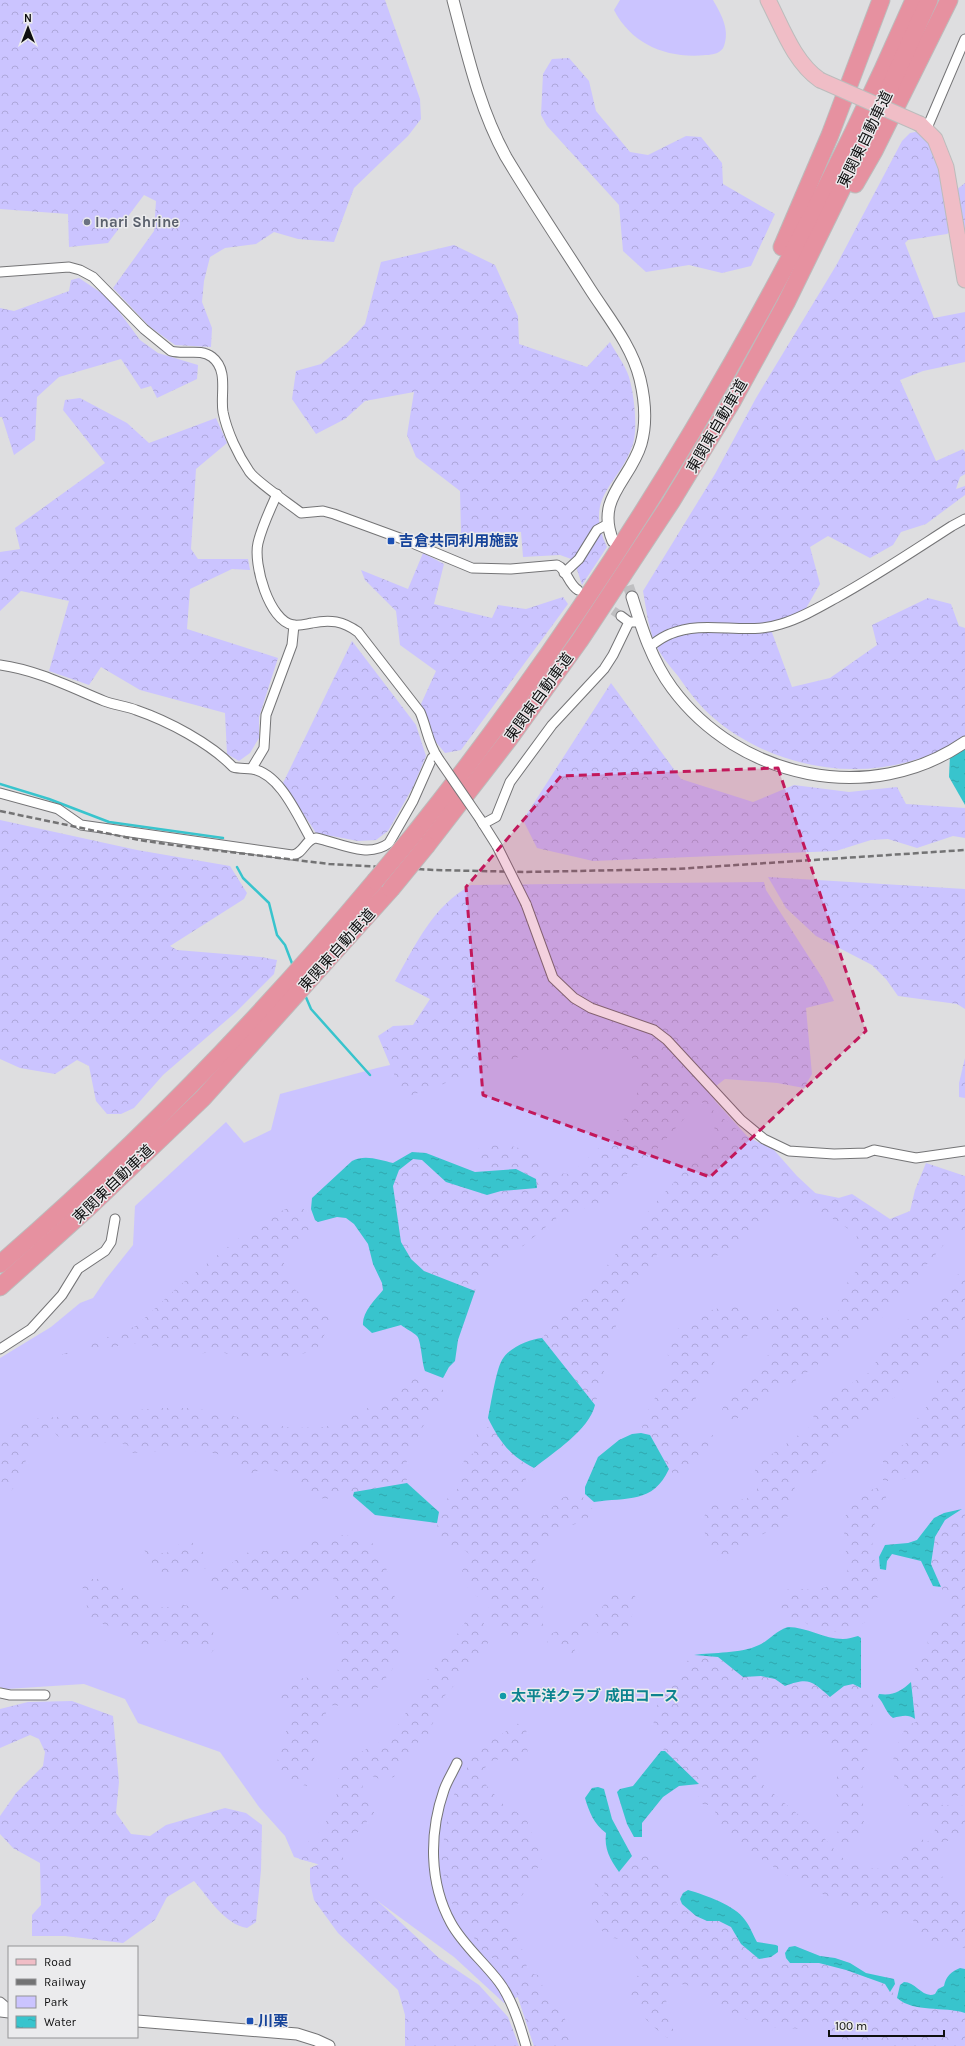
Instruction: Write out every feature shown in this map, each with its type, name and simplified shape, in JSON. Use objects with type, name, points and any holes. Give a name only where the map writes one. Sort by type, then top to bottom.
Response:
[{"type":"highway","points":[[687,439],[792,227],[830,135],[881,0]]},
{"type":"highway","name":"東関東自動車道","points":[[0,1287],[88,1208],[203,1098],[355,918],[375,881],[415,833],[483,744],[586,599],[637,521],[687,439],[766,302],[817,205],[861,116],[914,0]]},
{"type":"highway","name":"東関東自動車道","points":[[0,1264],[74,1198],[355,918],[391,889],[509,739],[580,640],[688,475],[734,400],[786,303],[872,127],[929,0]]},
{"type":"highway","points":[[786,303],[874,151],[949,0]]},
{"type":"main road","points":[[768,0],[798,58],[812,74],[820,80],[923,126],[935,139],[946,167],[965,280]]},
{"type":"street","points":[[453,0],[473,76],[495,135],[518,176],[619,334],[639,378],[645,418],[644,432],[638,453],[609,503],[608,524],[613,541]]},
{"type":"street","points":[[923,126],[965,39]]},
{"type":"street","points":[[0,272],[69,267],[80,270],[93,277],[144,329],[171,351],[177,353],[205,353],[214,358],[219,366],[223,381],[223,412],[232,438],[249,473],[301,513],[323,511],[334,514],[405,540],[465,567],[504,569],[557,565],[561,567],[573,586],[578,590]]},
{"type":"street","points":[[277,494],[258,542],[259,569],[274,610],[280,618],[294,625],[323,620],[336,621],[348,625],[358,632],[420,712],[425,725],[427,737],[437,757],[497,846],[526,904],[553,978],[574,998],[591,1008],[654,1030],[667,1040],[741,1120],[764,1139],[789,1151],[850,1154],[874,1150],[916,1158],[965,1151]]},
{"type":"street","points":[[649,646],[670,634],[686,629],[713,627],[752,629],[780,625],[801,617],[876,576],[965,519]]},
{"type":"street","points":[[564,572],[579,559],[597,530],[608,524]]},
{"type":"street","points":[[632,597],[635,622],[672,687],[688,707],[735,746],[772,764],[815,775],[860,778],[878,776],[897,773],[926,764],[941,758],[965,742]]},
{"type":"street","points":[[621,616],[635,622]]},
{"type":"street","points":[[481,822],[496,816],[510,782],[552,725],[604,669],[635,622]]},
{"type":"street","points":[[252,768],[264,748],[266,715],[292,645],[294,625]]},
{"type":"street","points":[[0,665],[18,667],[55,679],[106,702],[139,711],[178,729],[223,757],[233,768],[252,768],[264,774],[277,784],[311,838]]},
{"type":"street","points":[[311,838],[372,851],[384,847],[389,842],[401,822],[432,758],[437,757]]},
{"type":"street","points":[[0,793],[58,809],[76,822],[90,826],[292,855],[301,852],[311,838]]},
{"type":"street","points":[[0,1349],[31,1329],[62,1294],[78,1269],[105,1251],[110,1242],[115,1219]]},
{"type":"street","points":[[0,1693],[10,1695],[45,1695]]},
{"type":"street","points":[[458,1763],[444,1789],[438,1809],[435,1828],[433,1856],[435,1879],[440,1900],[451,1924],[500,1983],[509,1999],[526,2046]]},
{"type":"street","points":[[0,2002],[8,2010]]},
{"type":"street","points":[[138,2021],[282,2032],[307,2037],[329,2046]]},
{"type":"highlighted area","points":[[778,768],[866,1031],[710,1177],[483,1095],[466,887],[561,776]]},
{"type":"green space","points":[[0,0],[385,0],[420,99],[421,119],[408,136],[354,188],[334,242],[298,239],[274,232],[256,244],[225,248],[210,257],[204,281],[202,302],[212,328],[211,347],[175,345],[149,326],[113,288],[154,231],[156,201],[144,195],[108,243],[69,247],[68,214],[0,209]]},
{"type":"green space","points":[[620,0],[713,0],[724,22],[726,40],[724,46],[719,52],[714,54],[692,56],[678,55],[652,47],[641,41],[622,22],[614,10]]},
{"type":"green space","points":[[569,58],[589,81],[596,111],[630,152],[648,155],[686,136],[701,137],[722,163],[723,184],[775,214],[751,266],[722,273],[689,265],[646,272],[623,251],[619,205],[547,126],[541,115],[543,74],[552,59]]},
{"type":"green space","points":[[920,131],[936,150],[951,231],[947,234],[908,240],[905,243],[934,318],[965,312],[965,362],[923,371],[900,380],[936,461],[963,449],[965,452],[965,474],[960,477],[956,489],[965,486],[965,495],[926,524],[901,532],[893,545],[870,558],[828,536],[810,547],[820,584],[805,610],[770,627],[792,687],[830,678],[877,645],[872,625],[928,598],[951,604],[959,626],[965,628],[965,736],[936,752],[904,763],[871,768],[838,768],[805,764],[773,754],[743,739],[716,720],[700,705],[656,646],[649,623],[643,591],[715,474],[756,398],[837,264],[902,141],[910,133]]},
{"type":"green space","points":[[965,183],[965,247],[956,190]]},
{"type":"green space","points":[[454,245],[495,265],[518,316],[519,344],[587,367],[610,342],[629,377],[635,410],[633,444],[620,471],[606,492],[601,503],[599,515],[601,530],[607,547],[582,585],[574,560],[560,555],[523,557],[521,532],[461,533],[460,491],[416,457],[407,435],[414,392],[365,401],[345,419],[316,434],[292,399],[296,371],[321,364],[347,343],[365,324],[381,262]]},
{"type":"green space","points":[[79,278],[109,298],[140,340],[158,353],[198,365],[197,379],[157,398],[151,386],[141,389],[121,359],[59,377],[37,397],[35,440],[14,455],[2,417],[0,417],[0,308],[14,311],[69,291],[71,280]]},
{"type":"green space","points":[[80,398],[127,423],[149,443],[216,418],[227,443],[196,469],[191,549],[198,559],[248,559],[250,570],[232,569],[190,589],[187,629],[278,658],[259,717],[259,738],[250,753],[239,761],[227,754],[225,713],[140,690],[101,667],[89,685],[49,671],[69,601],[21,591],[0,611],[0,552],[20,549],[15,528],[105,463],[63,410],[65,400]]},
{"type":"green space","points":[[423,553],[444,564],[434,604],[492,618],[498,605],[526,609],[563,597],[568,604],[461,750],[445,753],[435,741],[421,704],[436,671],[400,645],[396,611],[365,580],[361,570],[408,589]]},
{"type":"green space","points":[[352,641],[416,725],[426,756],[413,787],[388,831],[376,840],[358,841],[316,833],[283,783]]},
{"type":"green space","points":[[611,683],[681,779],[753,802],[794,785],[849,792],[897,787],[906,804],[965,808],[965,838],[953,836],[917,848],[888,839],[871,840],[836,851],[593,861],[537,848],[523,820]]},
{"type":"green space","points":[[0,820],[137,850],[230,866],[247,893],[244,899],[170,946],[177,950],[261,957],[277,960],[274,974],[236,1012],[163,1075],[134,1108],[121,1114],[107,1114],[96,1101],[89,1066],[77,1060],[55,1074],[20,1068],[0,1059]]},
{"type":"green space","points":[[768,877],[965,889],[965,1009],[957,1004],[898,996],[886,979],[872,965],[816,936],[786,908]]},
{"type":"green space","points":[[764,882],[766,890],[823,979],[834,1001],[806,1008],[812,1074],[804,1088],[777,1083],[725,1079],[716,1086],[716,1098],[709,1107],[700,1101],[656,1150],[622,1178],[610,1195],[595,1205],[559,1216],[523,1246],[503,1253],[491,1266],[475,1291],[424,1271],[411,1259],[401,1242],[393,1186],[399,1170],[413,1159],[421,1160],[446,1182],[487,1195],[501,1191],[537,1188],[536,1179],[516,1169],[493,1170],[479,1162],[472,1151],[496,1145],[507,1145],[526,1151],[545,1164],[554,1173],[571,1174],[619,1129],[641,1085],[641,1067],[623,1049],[535,1051],[404,1098],[378,1036],[393,1026],[413,1025],[430,999],[395,981],[418,940],[436,915],[446,904],[471,885]]},
{"type":"green space","name":"太平洋クラブ 成田コース","points":[[564,1025],[623,1043],[697,1081],[795,1189],[854,1201],[892,1223],[965,1219],[965,2046],[534,2046],[518,1997],[504,2003],[454,1957],[334,1869],[294,1857],[285,1836],[259,1807],[220,1752],[138,1723],[125,1699],[84,1684],[6,1689],[0,1687],[0,1358],[51,1327],[80,1303],[93,1298],[133,1245],[135,1206],[226,1122],[244,1143],[271,1130],[280,1094],[377,1068]]},
{"type":"green space","points":[[965,1058],[965,1098],[959,1097],[959,1083]]},
{"type":"green space","points":[[709,1107],[744,1135],[774,1150],[797,1176],[825,1202],[852,1194],[890,1219],[910,1211],[915,1190],[926,1163],[965,1176],[965,1235],[952,1235],[880,1320],[788,1386],[765,1394],[732,1423],[723,1422],[719,1417],[731,1388],[753,1375],[767,1357],[777,1335],[760,1331],[740,1339],[717,1354],[707,1381],[693,1403],[679,1418],[682,1432],[693,1442],[702,1435],[713,1435],[703,1455],[694,1464],[675,1476],[669,1469],[650,1435],[641,1433],[648,1410],[670,1377],[668,1360],[669,1343],[679,1328],[687,1321],[697,1316],[727,1307],[742,1308],[758,1317],[797,1302],[811,1314],[820,1318],[837,1315],[848,1281],[861,1265],[861,1253],[856,1234],[832,1218],[803,1205],[777,1206],[759,1228],[748,1238],[724,1253],[697,1260],[682,1260],[657,1254],[622,1303],[595,1405],[542,1338],[564,1310],[590,1296],[602,1272],[648,1211],[717,1138]]},
{"type":"green space","points":[[290,1207],[303,1208],[317,1233],[282,1251],[287,1276],[293,1288],[331,1312],[330,1324],[316,1351],[273,1359],[248,1361],[219,1351],[197,1354],[138,1343],[61,1355],[136,1326],[180,1285],[244,1234],[269,1217]]},
{"type":"green space","points":[[965,1264],[965,1323],[895,1397],[877,1407],[838,1444],[826,1461],[812,1475],[800,1477],[795,1488],[787,1517],[778,1528],[764,1534],[741,1539],[734,1556],[727,1563],[717,1560],[704,1532],[704,1519],[710,1503],[746,1499],[757,1492],[757,1484],[754,1473],[758,1464],[811,1426],[815,1411],[834,1394],[870,1372],[890,1338],[910,1317],[941,1299]]},
{"type":"green space","points":[[965,1351],[965,1445],[916,1474],[895,1481],[883,1481],[883,1454],[907,1443],[912,1425],[932,1400],[940,1370]]},
{"type":"green space","points":[[407,1378],[426,1380],[445,1391],[422,1428],[406,1463],[407,1483],[354,1492],[326,1499],[309,1496],[298,1484],[283,1473],[267,1468],[249,1474],[230,1458],[217,1454],[192,1451],[130,1453],[127,1444],[63,1442],[54,1432],[47,1435],[31,1450],[25,1463],[23,1477],[9,1493],[0,1498],[0,1443],[11,1432],[33,1419],[160,1408],[194,1408],[292,1428],[325,1427],[348,1419],[398,1391]]},
{"type":"green space","points":[[492,1426],[520,1461],[534,1468],[520,1491],[520,1507],[534,1516],[545,1515],[556,1503],[571,1494],[577,1495],[591,1503],[593,1513],[583,1522],[557,1529],[536,1553],[534,1578],[542,1580],[544,1585],[542,1599],[543,1628],[538,1629],[528,1625],[522,1628],[516,1638],[509,1634],[509,1628],[502,1628],[490,1617],[488,1600],[479,1597],[471,1591],[465,1583],[461,1574],[469,1554],[465,1550],[461,1551],[452,1548],[437,1530],[440,1511],[446,1500],[460,1487],[459,1479],[465,1470],[462,1465],[466,1457],[474,1453],[478,1432]]},
{"type":"green space","points":[[878,1488],[889,1488],[890,1492],[887,1495],[871,1533],[879,1593],[869,1620],[852,1629],[836,1632],[811,1627],[800,1618],[785,1619],[780,1614],[784,1592],[790,1588],[814,1590],[843,1583],[848,1569],[844,1536],[846,1513],[862,1492]]},
{"type":"green space","points":[[962,1509],[965,1509],[965,1795],[943,1797],[942,1805],[965,1806],[965,1836],[940,1843],[937,1853],[945,1889],[965,1905],[965,1948],[928,1940],[914,1927],[913,1917],[898,1914],[873,1913],[809,1889],[731,1840],[718,1825],[714,1806],[702,1804],[698,1795],[703,1788],[662,1748],[653,1730],[655,1709],[682,1666],[694,1655],[718,1657],[743,1677],[761,1676],[775,1679],[785,1686],[799,1682],[809,1682],[819,1687],[830,1697],[844,1686],[853,1684],[868,1692],[873,1701],[872,1725],[862,1779],[864,1825],[848,1850],[841,1847],[830,1833],[837,1833],[839,1829],[841,1805],[835,1791],[841,1749],[830,1747],[825,1733],[760,1738],[756,1779],[818,1831],[841,1857],[865,1868],[883,1869],[900,1862],[918,1837],[927,1842],[933,1837],[936,1826],[928,1813],[911,1820],[904,1783],[895,1781],[893,1765],[895,1752],[907,1725],[916,1722],[911,1675],[928,1648],[927,1631],[936,1619],[953,1614],[931,1564],[935,1537],[945,1520]]},
{"type":"green space","points":[[345,1535],[365,1540],[378,1546],[388,1573],[396,1602],[399,1617],[400,1646],[397,1660],[391,1671],[358,1707],[328,1705],[307,1786],[286,1781],[275,1769],[292,1711],[279,1703],[277,1692],[294,1681],[305,1678],[336,1683],[342,1640],[333,1625],[330,1612],[340,1583],[331,1577],[303,1604],[273,1602],[257,1593],[236,1587],[214,1593],[208,1588],[209,1580],[245,1553],[264,1551],[298,1551],[313,1538]]},
{"type":"green space","points":[[190,1541],[201,1550],[214,1567],[168,1575],[155,1568],[143,1548],[163,1553],[171,1551],[180,1543]]},
{"type":"green space","points":[[103,1579],[164,1608],[179,1604],[194,1607],[211,1621],[216,1647],[211,1653],[156,1638],[150,1646],[141,1647],[125,1632],[90,1619],[81,1581]]},
{"type":"green space","points":[[619,1591],[632,1592],[637,1599],[626,1634],[615,1638],[602,1637],[592,1627],[576,1642],[574,1654],[547,1642],[548,1636],[553,1633],[593,1617],[611,1596]]},
{"type":"green space","points":[[473,1610],[477,1611],[489,1633],[487,1649],[439,1702],[443,1707],[437,1713],[427,1737],[414,1745],[399,1766],[394,1777],[382,1780],[372,1776],[363,1777],[362,1800],[372,1801],[374,1813],[344,1848],[342,1868],[439,1958],[479,1985],[508,2017],[519,2046],[405,2046],[405,2015],[398,1990],[338,1933],[314,1900],[310,1882],[310,1868],[319,1864],[299,1859],[300,1853],[306,1844],[327,1826],[325,1816],[336,1800],[341,1753],[361,1752],[390,1737]]},
{"type":"green space","points":[[72,1701],[113,1716],[119,1782],[116,1813],[131,1834],[150,1836],[166,1825],[225,1808],[246,1813],[262,1825],[261,1870],[256,1922],[247,1928],[239,1926],[231,1921],[224,1916],[194,1881],[167,1897],[155,1920],[123,1943],[65,1936],[32,1936],[32,1915],[41,1905],[40,1863],[13,1848],[0,1834],[0,1816],[16,1793],[43,1766],[45,1752],[39,1739],[30,1735],[0,1748],[0,1709],[28,1702]]},
{"type":"green space","points":[[530,1716],[526,1733],[528,1757],[517,1766],[506,1766],[500,1759],[491,1761],[484,1769],[486,1785],[503,1804],[526,1818],[542,1860],[509,1919],[520,1947],[530,1959],[523,1972],[538,1975],[548,1999],[563,2013],[574,2046],[534,2046],[513,1982],[495,1959],[485,1955],[469,1930],[460,1922],[445,1886],[441,1857],[450,1803],[475,1751]]},
{"type":"green space","points":[[647,1852],[655,1856],[672,1880],[669,1890],[680,1908],[707,1921],[719,1921],[731,1927],[741,1944],[759,1959],[790,1963],[819,1963],[846,1970],[885,1984],[903,2003],[931,2009],[953,2009],[965,2013],[965,2046],[889,2046],[844,2040],[824,2031],[822,2018],[815,2020],[804,2029],[769,2027],[746,2019],[713,2004],[707,1994],[697,1988],[675,1983],[666,1999],[669,2024],[686,2046],[671,2040],[655,2028],[641,2014],[632,2000],[630,1992],[633,1978],[646,1972],[626,1940],[606,1937],[591,1912],[592,1901],[605,1894],[596,1888],[594,1881],[599,1871],[609,1870],[619,1872],[635,1853]]},
{"type":"water","points":[[965,744],[965,805],[949,777],[950,755]]},
{"type":"water","points":[[412,1152],[426,1153],[475,1172],[516,1169],[536,1179],[537,1188],[501,1191],[487,1195],[446,1182],[422,1160],[413,1159],[399,1170],[393,1186],[401,1242],[411,1259],[424,1271],[475,1291],[458,1340],[455,1361],[449,1367],[443,1378],[425,1371],[417,1336],[401,1325],[372,1333],[363,1325],[363,1320],[367,1311],[383,1290],[382,1283],[373,1264],[368,1244],[354,1224],[346,1218],[337,1217],[318,1222],[315,1220],[311,1209],[312,1198],[352,1161],[367,1158],[393,1163]]},
{"type":"water","points":[[542,1338],[595,1405],[586,1423],[578,1432],[561,1448],[534,1468],[518,1458],[506,1447],[488,1418],[496,1379],[502,1360],[514,1348],[532,1340]]},
{"type":"water","points":[[641,1433],[650,1435],[669,1469],[663,1480],[647,1494],[638,1497],[594,1502],[585,1494],[585,1487],[598,1457],[619,1440],[632,1434]]},
{"type":"water","points":[[407,1483],[439,1512],[437,1523],[375,1515],[353,1496],[354,1492]]},
{"type":"water","points":[[962,1509],[945,1520],[935,1537],[931,1564],[941,1587],[933,1586],[921,1561],[892,1554],[887,1561],[886,1570],[880,1569],[879,1557],[885,1545],[908,1543],[917,1540],[934,1518],[944,1513]]},
{"type":"water","points":[[788,1627],[802,1629],[829,1637],[845,1639],[858,1636],[861,1638],[861,1688],[853,1684],[844,1686],[830,1697],[819,1687],[810,1682],[805,1681],[785,1686],[775,1679],[761,1676],[743,1677],[718,1657],[694,1655],[752,1648],[763,1643]]},
{"type":"water","points":[[911,1682],[915,1719],[907,1716],[893,1718],[878,1697],[879,1694],[897,1692]]},
{"type":"water","points":[[661,1751],[665,1751],[699,1784],[679,1786],[663,1797],[642,1823],[642,1837],[634,1837],[627,1824],[617,1792],[620,1789],[633,1786]]},
{"type":"water","points":[[598,1787],[604,1789],[612,1819],[632,1856],[619,1872],[608,1854],[606,1833],[598,1826],[592,1817],[585,1798],[592,1788]]},
{"type":"water","points":[[688,1890],[727,1905],[747,1922],[757,1942],[776,1945],[778,1946],[778,1952],[771,1957],[759,1959],[741,1944],[731,1927],[719,1921],[707,1921],[696,1916],[682,1904],[680,1899],[683,1893]]},
{"type":"water","points":[[795,1946],[820,1956],[835,1958],[850,1963],[866,1973],[894,1979],[895,1984],[890,1992],[885,1984],[846,1970],[819,1963],[790,1963],[786,1958],[785,1953],[789,1947]]},
{"type":"water","points":[[960,1968],[965,1969],[965,2013],[912,2006],[897,1998],[900,1985],[904,1982],[927,1994],[935,1994],[938,1989],[944,1986],[949,1975]]},
{"type":"waterway","points":[[0,784],[49,799],[109,822],[223,838]]},
{"type":"waterway","points":[[237,867],[243,878],[269,903],[277,935],[285,945],[293,966]]},
{"type":"waterway","points":[[305,995],[311,1009],[370,1075]]},
{"type":"tunnel","points":[[623,570],[632,597]]},
{"type":"tunnel","points":[[602,603],[621,616]]},
{"type":"railway","points":[[0,811],[139,840],[180,846],[329,864],[435,870],[525,872],[676,869],[965,850]]},
{"type":"place","name":"Inari Shrine","points":[[87,222]]},
{"type":"place","name":"吉倉共同利用施設","points":[[391,541]]},
{"type":"place","name":"太平洋クラブ 成田コース","points":[[503,1696]]},
{"type":"place","name":"川栗","points":[[250,2021]]}]
